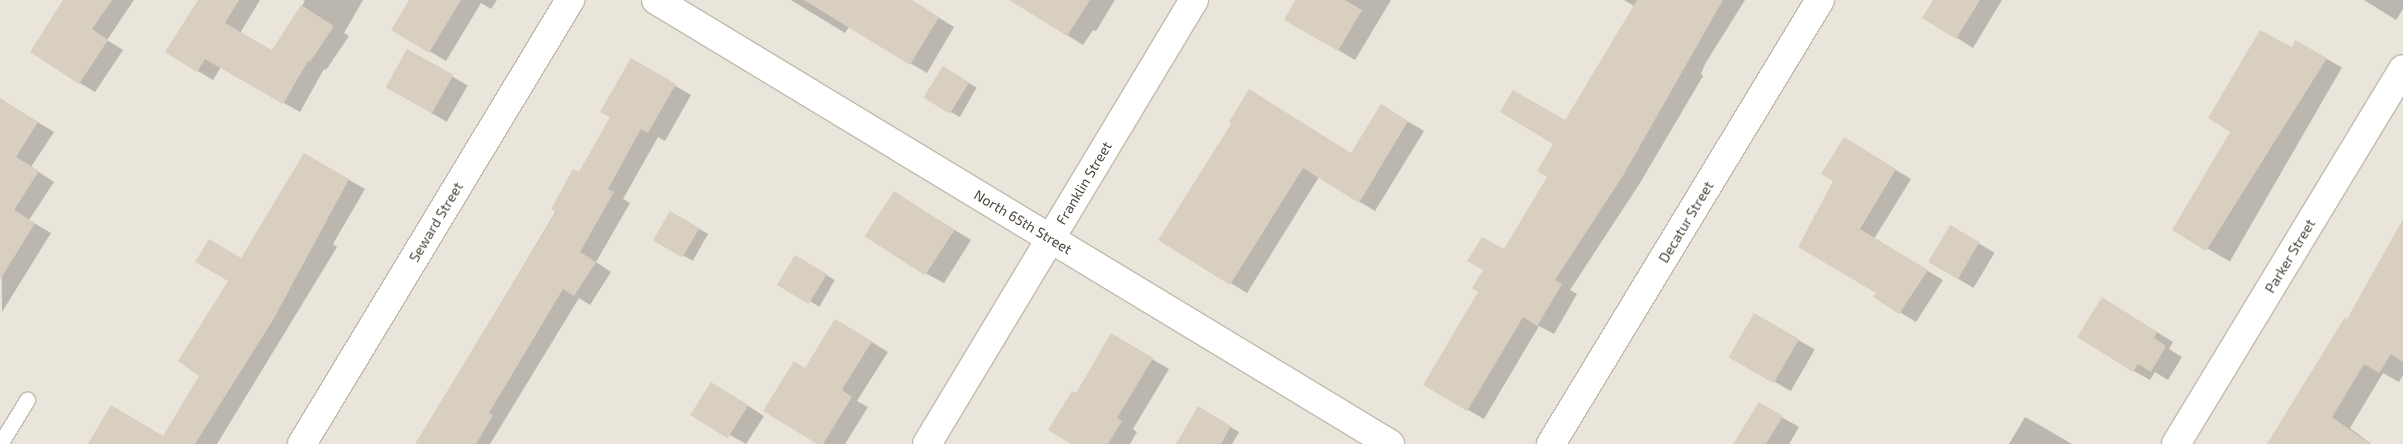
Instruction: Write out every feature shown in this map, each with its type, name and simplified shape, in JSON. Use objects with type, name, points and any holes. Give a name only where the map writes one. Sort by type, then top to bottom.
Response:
[{"type":"street","name":"Seward Street","points":[[302,444],[570,0]]},
{"type":"street","name":"North 65th Street","points":[[656,0],[1390,444]]},
{"type":"street","name":"Franklin Street","points":[[926,444],[1194,0]]},
{"type":"street","name":"Decatur Street","points":[[1551,444],[1820,0]]},
{"type":"street","name":"Parker Street","points":[[2176,444],[2400,80]]},
{"type":"lane","points":[[0,444],[27,400]]},
{"type":"shaded area","points":[[0,0],[2403,0],[2403,444],[0,444]]},
{"type":"building","points":[[63,0],[112,0],[92,29],[108,40],[79,84],[30,52]]},
{"type":"building","points":[[198,0],[239,0],[225,23],[272,50],[301,5],[334,26],[310,62],[308,61],[283,104],[205,59],[197,72],[165,52]]},
{"type":"building","points":[[409,0],[461,0],[429,53],[391,30]]},
{"type":"building","points":[[804,0],[912,0],[939,17],[910,65]]},
{"type":"building","points":[[1009,0],[1090,0],[1067,36]]},
{"type":"building","points":[[1295,0],[1345,0],[1362,10],[1338,51],[1284,20]]},
{"type":"building","points":[[1637,0],[1723,0],[1624,174],[1555,280],[1562,284],[1537,326],[1523,317],[1467,411],[1423,385],[1478,292],[1472,288],[1483,270],[1467,261],[1482,237],[1504,249],[1547,177],[1537,171],[1553,144],[1500,112],[1513,90],[1565,120]]},
{"type":"building","points":[[1933,0],[1980,0],[1956,39],[1922,18]]},
{"type":"building","points":[[2260,30],[2292,47],[2295,40],[2327,58],[2206,251],[2172,230],[2230,132],[2208,118]]},
{"type":"building","points":[[407,49],[453,75],[432,113],[386,87]]},
{"type":"building","points":[[631,58],[676,84],[648,133],[641,129],[608,189],[614,192],[580,252],[596,262],[574,296],[563,289],[489,413],[493,415],[476,444],[415,444],[556,212],[551,209],[573,169],[579,172],[610,117],[600,112]]},
{"type":"building","points":[[943,66],[969,82],[950,114],[923,97]]},
{"type":"building","points":[[1249,89],[1351,153],[1381,104],[1408,121],[1359,203],[1303,168],[1230,285],[1158,240],[1231,124],[1229,122]]},
{"type":"building","points":[[0,98],[38,122],[16,157],[39,171],[14,210],[35,223],[0,280]]},
{"type":"building","points":[[1844,137],[1896,169],[1860,229],[1928,270],[1899,314],[1873,297],[1876,293],[1798,247],[1833,181],[1821,174]]},
{"type":"building","points":[[304,153],[349,179],[273,320],[195,444],[88,444],[111,405],[163,436],[199,376],[178,361],[228,281],[195,262],[209,239],[241,258]]},
{"type":"building","points":[[894,191],[954,230],[925,276],[865,236]]},
{"type":"building","points":[[670,211],[699,228],[682,257],[653,240]]},
{"type":"building","points":[[2403,219],[2403,362],[2391,354],[2379,373],[2364,364],[2332,417],[2370,444],[2267,444],[2345,317],[2347,319]]},
{"type":"building","points":[[1950,225],[1979,242],[1958,279],[1928,262]]},
{"type":"building","points":[[795,255],[827,274],[809,304],[777,285]]},
{"type":"building","points":[[2102,297],[2157,332],[2154,338],[2166,346],[2151,372],[2138,364],[2133,372],[2077,337]]},
{"type":"building","points":[[1754,313],[1799,339],[1774,383],[1728,357]]},
{"type":"building","points":[[835,319],[872,341],[842,390],[852,397],[823,444],[817,444],[763,411],[794,361],[805,368]]},
{"type":"building","points":[[1111,333],[1153,358],[1117,418],[1122,421],[1108,444],[1071,444],[1048,430],[1072,391],[1076,393]]},
{"type":"building","points":[[711,382],[748,405],[728,438],[690,415]]},
{"type":"building","points":[[1759,402],[1783,416],[1766,444],[1733,444]]},
{"type":"building","points":[[1198,406],[1231,426],[1221,444],[1176,444]]}]
